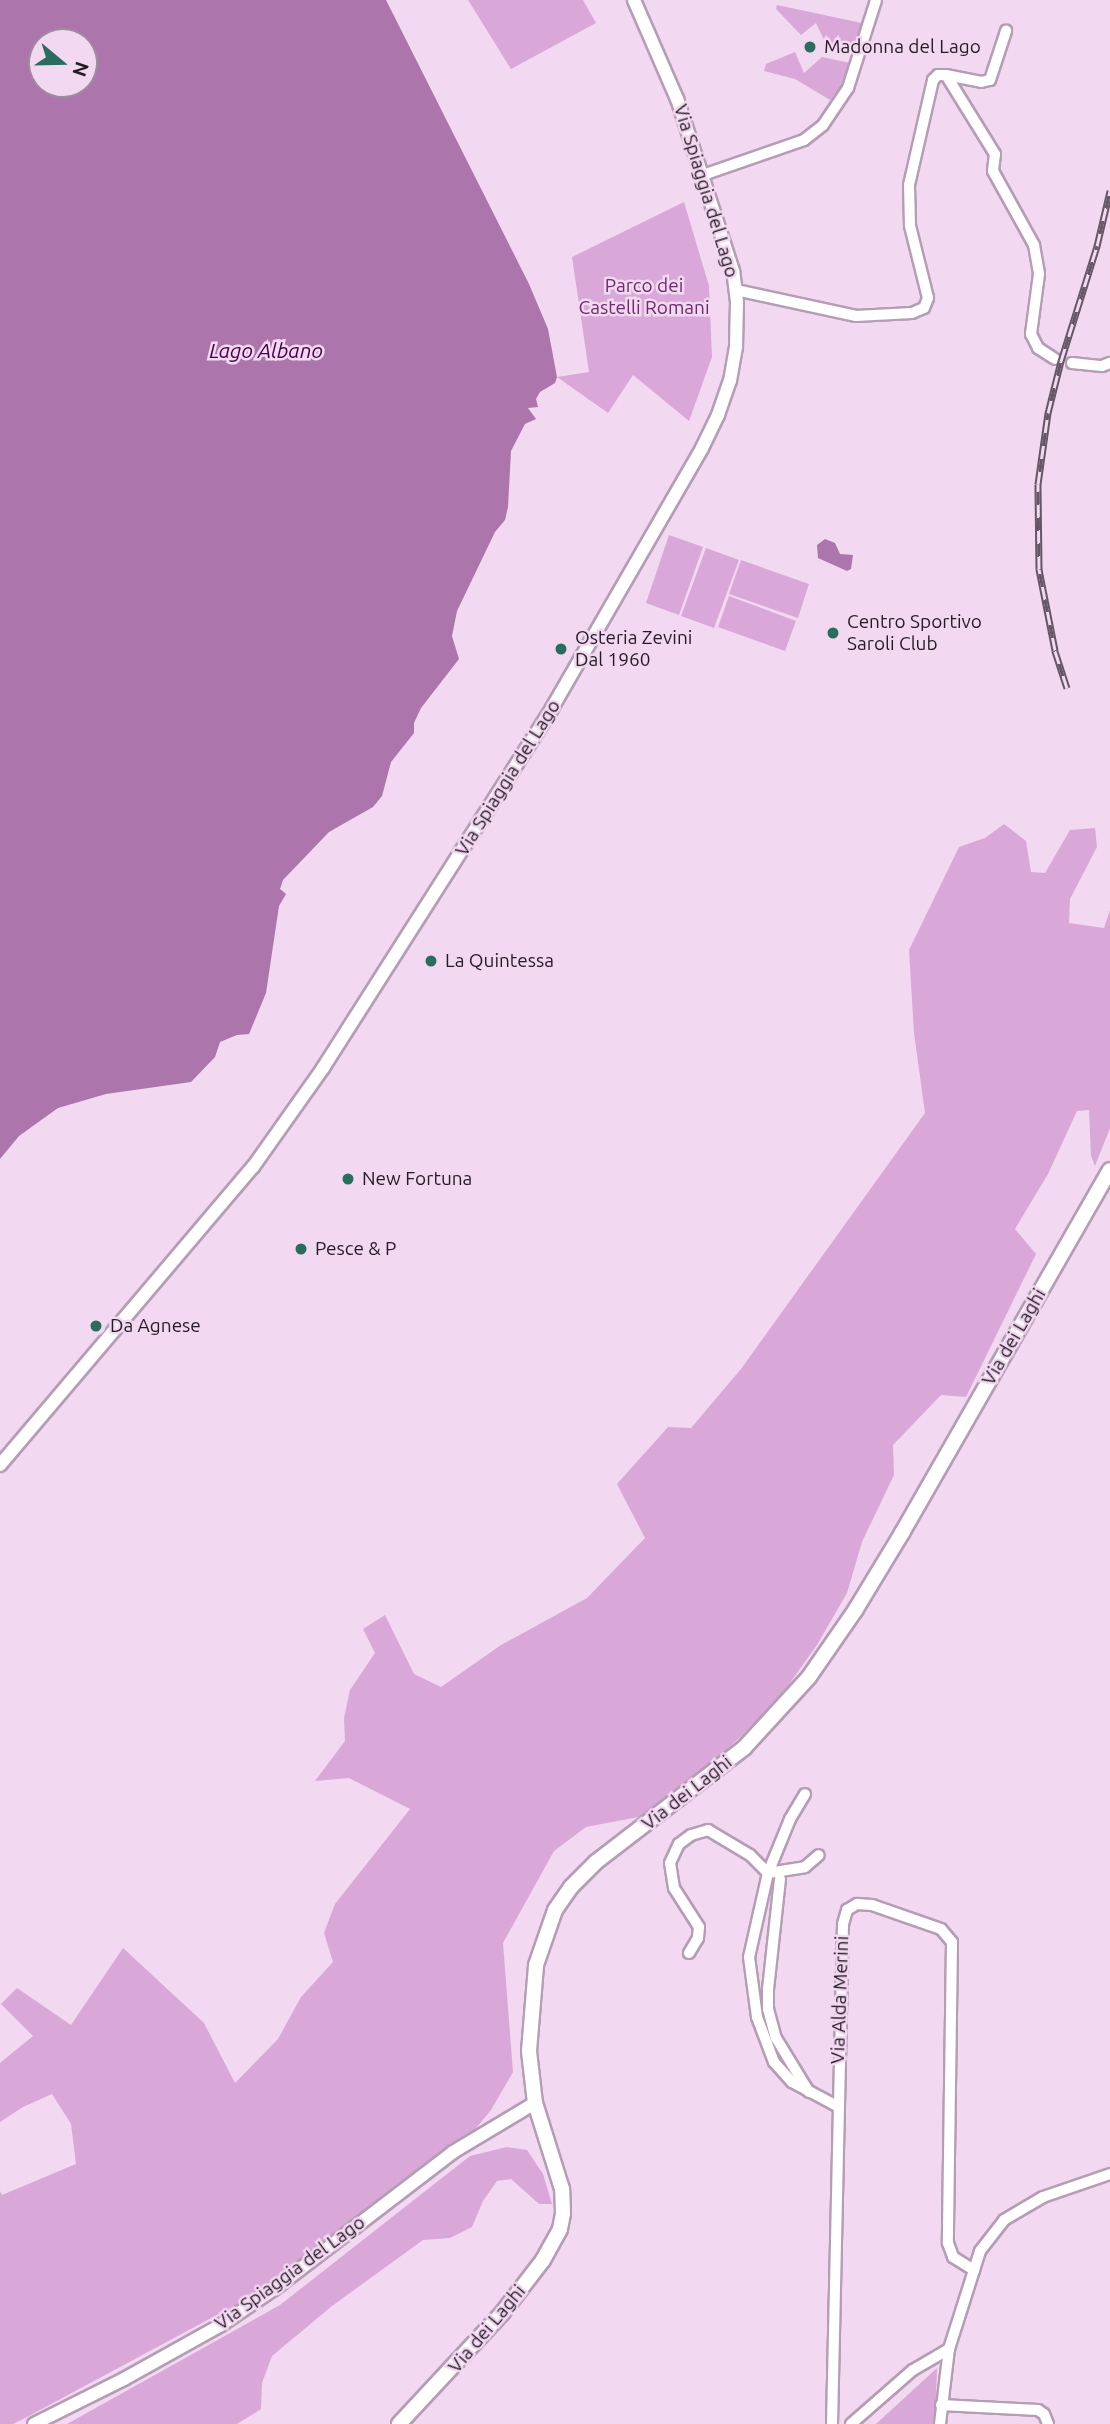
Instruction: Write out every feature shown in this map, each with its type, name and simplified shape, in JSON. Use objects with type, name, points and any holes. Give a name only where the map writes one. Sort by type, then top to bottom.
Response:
[{"type":"main road","name":"Via dei Laghi","points":[[399,2424],[496,2320],[537,2270],[556,2238],[563,2213],[562,2189],[535,2103],[529,2042],[533,1988],[541,1941],[559,1903],[596,1862],[734,1757],[771,1722],[809,1677],[852,1615],[902,1533],[1110,1170]]},
{"type":"street","name":"Via Spiaggia del Lago","points":[[0,1465],[265,1152],[336,1049],[541,727],[713,427],[727,390],[735,355],[736,290],[727,248],[704,174],[677,99],[634,0]]},
{"type":"street","points":[[704,174],[804,140],[823,125],[848,88],[876,0]]},
{"type":"street","points":[[736,290],[856,316],[912,313],[925,308],[928,298],[911,226],[909,185],[933,80],[938,75],[946,75],[981,82],[990,80],[1006,31]]},
{"type":"street","points":[[946,75],[995,155],[993,171],[1034,245],[1040,274],[1031,334],[1038,348],[1055,359]]},
{"type":"street","points":[[1072,363],[1102,366],[1110,363]]},
{"type":"street","points":[[805,1794],[790,1819],[768,1873],[749,1950],[753,1998],[774,2062],[786,2077],[808,2092],[837,2106]]},
{"type":"street","points":[[690,1952],[699,1929],[672,1881],[670,1863],[676,1847],[701,1831],[712,1831],[750,1855],[768,1873]]},
{"type":"street","points":[[768,1873],[805,1867],[819,1855]]},
{"type":"street","points":[[780,1879],[768,2009],[776,2038],[808,2092]]},
{"type":"street","name":"Via Alda Merini","points":[[832,2424],[843,1924],[847,1910],[857,1904],[872,1905],[945,1931],[951,1938],[954,1955],[948,2246],[953,2257],[974,2270]]},
{"type":"street","name":"Via Spiaggia del Lago","points":[[34,2424],[124,2379],[221,2325],[274,2289],[453,2151],[535,2103]]},
{"type":"street","points":[[940,2424],[949,2348],[985,2244],[1006,2218],[1043,2197],[1110,2174]]},
{"type":"street","points":[[851,2424],[913,2370],[949,2348]]},
{"type":"street","points":[[941,2405],[1038,2410],[1044,2414],[1048,2424]]},
{"type":"green space","points":[[468,0],[583,0],[596,23],[511,69]]},
{"type":"green space","points":[[777,5],[862,23],[854,50],[825,42],[816,23],[801,35],[776,9]]},
{"type":"green space","points":[[795,52],[804,73],[822,57],[850,63],[839,89],[830,100],[795,79],[764,71],[766,64]]},
{"type":"green space","name":"Parco dei Castelli Romani","points":[[684,202],[709,286],[712,357],[689,421],[633,375],[608,413],[557,377],[589,372],[572,257]]},
{"type":"green space","points":[[669,535],[703,547],[679,615],[646,603]]},
{"type":"green space","points":[[706,548],[739,560],[714,628],[681,616]]},
{"type":"green space","points":[[741,560],[809,584],[798,618],[729,594]]},
{"type":"green space","points":[[729,596],[796,621],[785,651],[718,627]]},
{"type":"green space","points":[[1004,824],[1026,841],[1031,872],[1045,873],[1070,830],[1095,828],[1097,847],[1070,899],[1069,923],[1104,928],[1110,910],[1110,1128],[1095,1166],[1091,1156],[1089,1110],[1077,1111],[1048,1174],[1015,1229],[1036,1254],[966,1397],[941,1395],[893,1445],[894,1475],[862,1542],[847,1593],[817,1645],[772,1708],[717,1758],[644,1816],[586,1827],[554,1851],[503,1943],[513,2072],[491,2110],[467,2139],[271,2286],[27,2417],[13,2424],[0,2424],[0,2191],[2,2195],[76,2164],[71,2124],[52,2094],[23,2107],[0,2122],[0,2063],[33,2036],[1,2004],[17,1988],[71,2025],[123,1948],[204,2023],[235,2083],[278,2039],[301,1997],[333,1962],[324,1933],[335,1904],[410,1809],[349,1778],[315,1781],[345,1741],[344,1718],[350,1690],[375,1653],[363,1629],[385,1615],[414,1674],[441,1687],[501,1645],[587,1598],[645,1538],[617,1484],[668,1427],[691,1428],[741,1369],[925,1113],[914,1033],[909,950],[959,847],[985,838]]},
{"type":"green space","points":[[507,2147],[527,2150],[543,2174],[552,2204],[539,2204],[511,2179],[497,2181],[483,2201],[472,2227],[450,2238],[423,2240],[332,2306],[272,2356],[262,2383],[261,2409],[237,2424],[67,2424],[280,2305],[470,2156]]},
{"type":"green space","points":[[937,2368],[935,2424],[876,2424]]},
{"type":"water","name":"Lago Albano","points":[[0,0],[386,0],[529,284],[548,329],[557,377],[555,383],[540,392],[536,399],[538,407],[528,408],[536,419],[525,424],[511,451],[505,520],[495,532],[457,611],[452,636],[459,659],[421,708],[414,723],[414,733],[391,762],[382,796],[373,807],[329,832],[283,880],[280,889],[286,894],[279,906],[266,993],[249,1034],[237,1035],[220,1042],[215,1057],[191,1082],[106,1094],[58,1108],[19,1136],[0,1159]]},
{"type":"water","points":[[825,539],[835,543],[840,554],[853,555],[851,569],[847,571],[818,558],[817,545]]},
{"type":"railway","points":[[1067,688],[1055,650],[1039,569],[1038,484],[1048,413],[1061,361],[1097,246],[1110,191]]},
{"type":"place","name":"Madonna del Lago","points":[[810,47]]},
{"type":"place","name":"Centro Sportivo Saroli Club","points":[[833,633]]},
{"type":"place","name":"Osteria Zevini Dal 1960","points":[[561,649]]},
{"type":"place","name":"La Quintessa","points":[[431,961]]},
{"type":"place","name":"New Fortuna","points":[[348,1179]]},
{"type":"place","name":"Pesce & P","points":[[301,1249]]},
{"type":"place","name":"Da Agnese","points":[[96,1326]]}]
